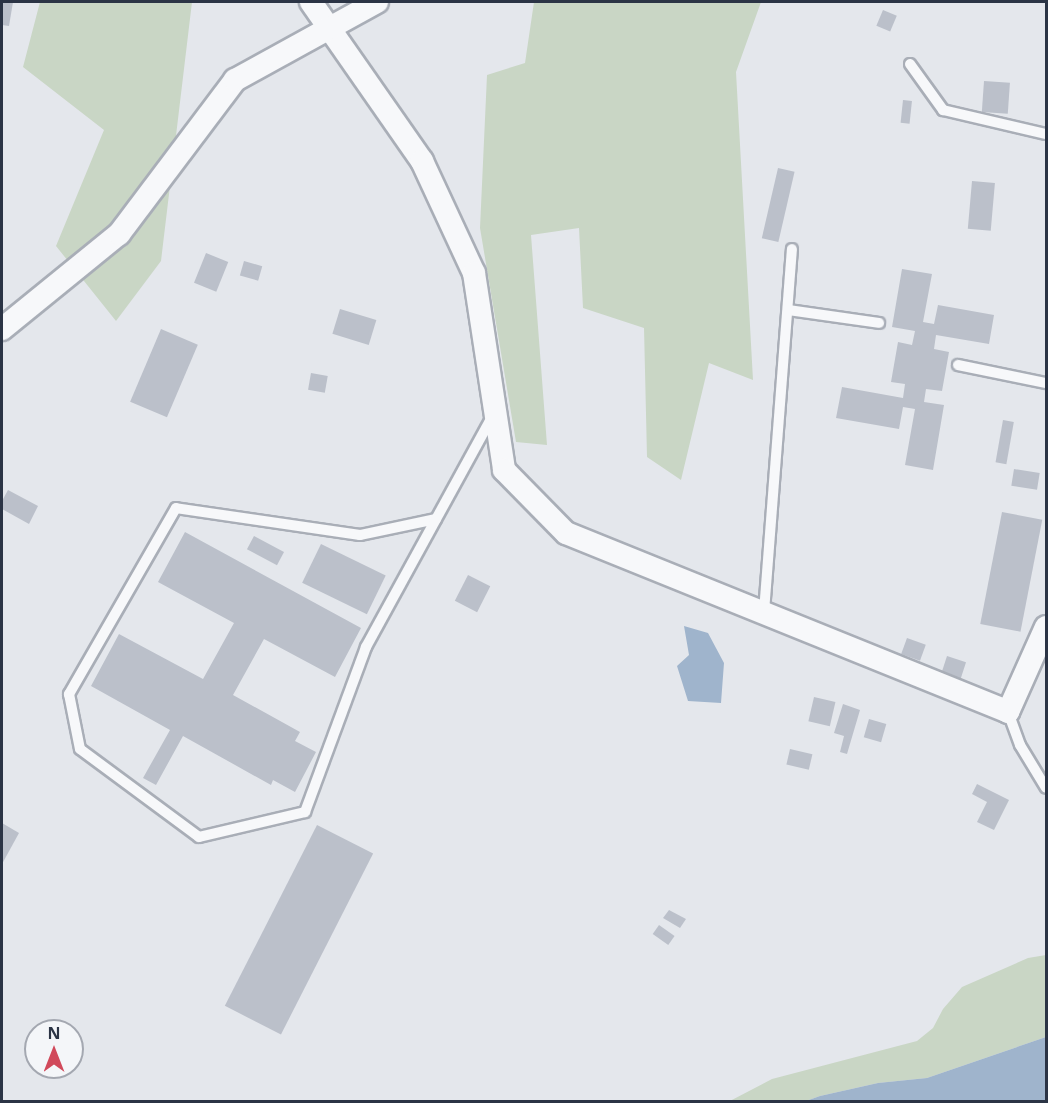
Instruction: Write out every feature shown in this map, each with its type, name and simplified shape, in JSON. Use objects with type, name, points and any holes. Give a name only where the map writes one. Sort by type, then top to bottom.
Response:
[{"type":"street","points":[[311,2],[422,161],[474,273],[504,470],[566,533],[1008,712],[1047,627]]},
{"type":"street","points":[[2,328],[119,234],[235,80],[328,26],[376,2]]},
{"type":"lane","points":[[909,64],[943,110],[1047,134]]},
{"type":"lane","points":[[764,612],[792,249]]},
{"type":"lane","points":[[788,309],[879,323]]},
{"type":"lane","points":[[958,365],[1047,383]]},
{"type":"lane","points":[[436,519],[360,535],[176,508],[69,694],[80,749],[199,837],[305,812],[366,647],[495,412]]},
{"type":"lane","points":[[1008,712],[1020,745],[1047,788]]},
{"type":"green space","points":[[40,2],[192,2],[161,261],[116,321],[56,246],[104,130],[23,67]]},
{"type":"green space","points":[[534,2],[761,2],[736,72],[753,380],[709,363],[681,480],[647,457],[644,328],[583,308],[579,228],[531,235],[547,445],[516,442],[480,228],[487,75],[525,63]]},
{"type":"green space","points":[[1046,955],[1046,1037],[927,1078],[878,1083],[806,1101],[728,1102],[772,1079],[917,1041],[933,1028],[943,1009],[962,987],[1028,958]]},
{"type":"water","points":[[684,626],[708,633],[724,663],[721,703],[688,701],[677,666],[689,655]]},
{"type":"water","points":[[1046,1037],[1046,1101],[806,1101],[878,1083],[927,1078]]},
{"type":"building","points":[[2,2],[13,2],[9,26],[2,25]]},
{"type":"building","points":[[883,10],[897,16],[890,32],[876,26]]},
{"type":"building","points":[[984,81],[1010,83],[1008,114],[982,112]]},
{"type":"building","points":[[903,100],[912,101],[910,124],[901,123]]},
{"type":"building","points":[[778,168],[795,172],[778,242],[762,238]]},
{"type":"building","points":[[972,181],[995,183],[991,231],[968,229]]},
{"type":"building","points":[[206,253],[228,262],[216,292],[194,283]]},
{"type":"building","points":[[244,261],[262,266],[258,281],[240,275]]},
{"type":"building","points":[[902,269],[932,274],[923,322],[934,324],[938,305],[994,315],[989,344],[936,335],[934,349],[949,352],[942,391],[926,389],[924,402],[944,405],[933,470],[905,465],[915,409],[903,407],[899,429],[836,418],[842,387],[903,398],[905,384],[891,382],[898,342],[912,345],[915,331],[892,327]]},
{"type":"building","points":[[340,309],[376,320],[369,345],[332,334]]},
{"type":"building","points":[[161,329],[198,345],[167,417],[130,402]]},
{"type":"building","points":[[311,373],[328,376],[325,393],[308,390]]},
{"type":"building","points":[[1003,420],[1014,422],[1006,464],[996,462]]},
{"type":"building","points":[[1014,469],[1040,473],[1037,490],[1011,486]]},
{"type":"building","points":[[8,490],[38,506],[29,524],[2,509],[2,501]]},
{"type":"building","points":[[1002,512],[1042,520],[1020,632],[980,624]]},
{"type":"building","points":[[185,532],[361,628],[335,677],[264,639],[233,695],[300,732],[295,741],[316,752],[295,792],[273,780],[271,785],[183,736],[156,785],[143,778],[170,730],[91,686],[119,634],[203,679],[234,623],[158,582]]},
{"type":"building","points":[[254,536],[284,552],[277,565],[247,549]]},
{"type":"building","points":[[321,544],[386,576],[367,614],[302,583]]},
{"type":"building","points":[[468,575],[490,586],[477,612],[455,601]]},
{"type":"building","points":[[907,638],[926,645],[920,661],[901,654]]},
{"type":"building","points":[[947,656],[966,662],[960,682],[941,676]]},
{"type":"building","points":[[814,697],[835,702],[830,726],[808,721]]},
{"type":"building","points":[[843,704],[860,710],[847,754],[840,752],[844,736],[834,733]]},
{"type":"building","points":[[869,719],[886,724],[881,742],[864,737]]},
{"type":"building","points":[[790,749],[812,754],[809,770],[786,765]]},
{"type":"building","points":[[977,784],[1009,800],[994,830],[977,822],[987,802],[972,794]]},
{"type":"building","points":[[2,823],[19,833],[2,864]]},
{"type":"building","points":[[317,825],[373,854],[281,1034],[225,1006]]},
{"type":"building","points":[[669,910],[686,919],[680,928],[663,918]]},
{"type":"building","points":[[659,925],[675,936],[668,945],[653,934]]}]
